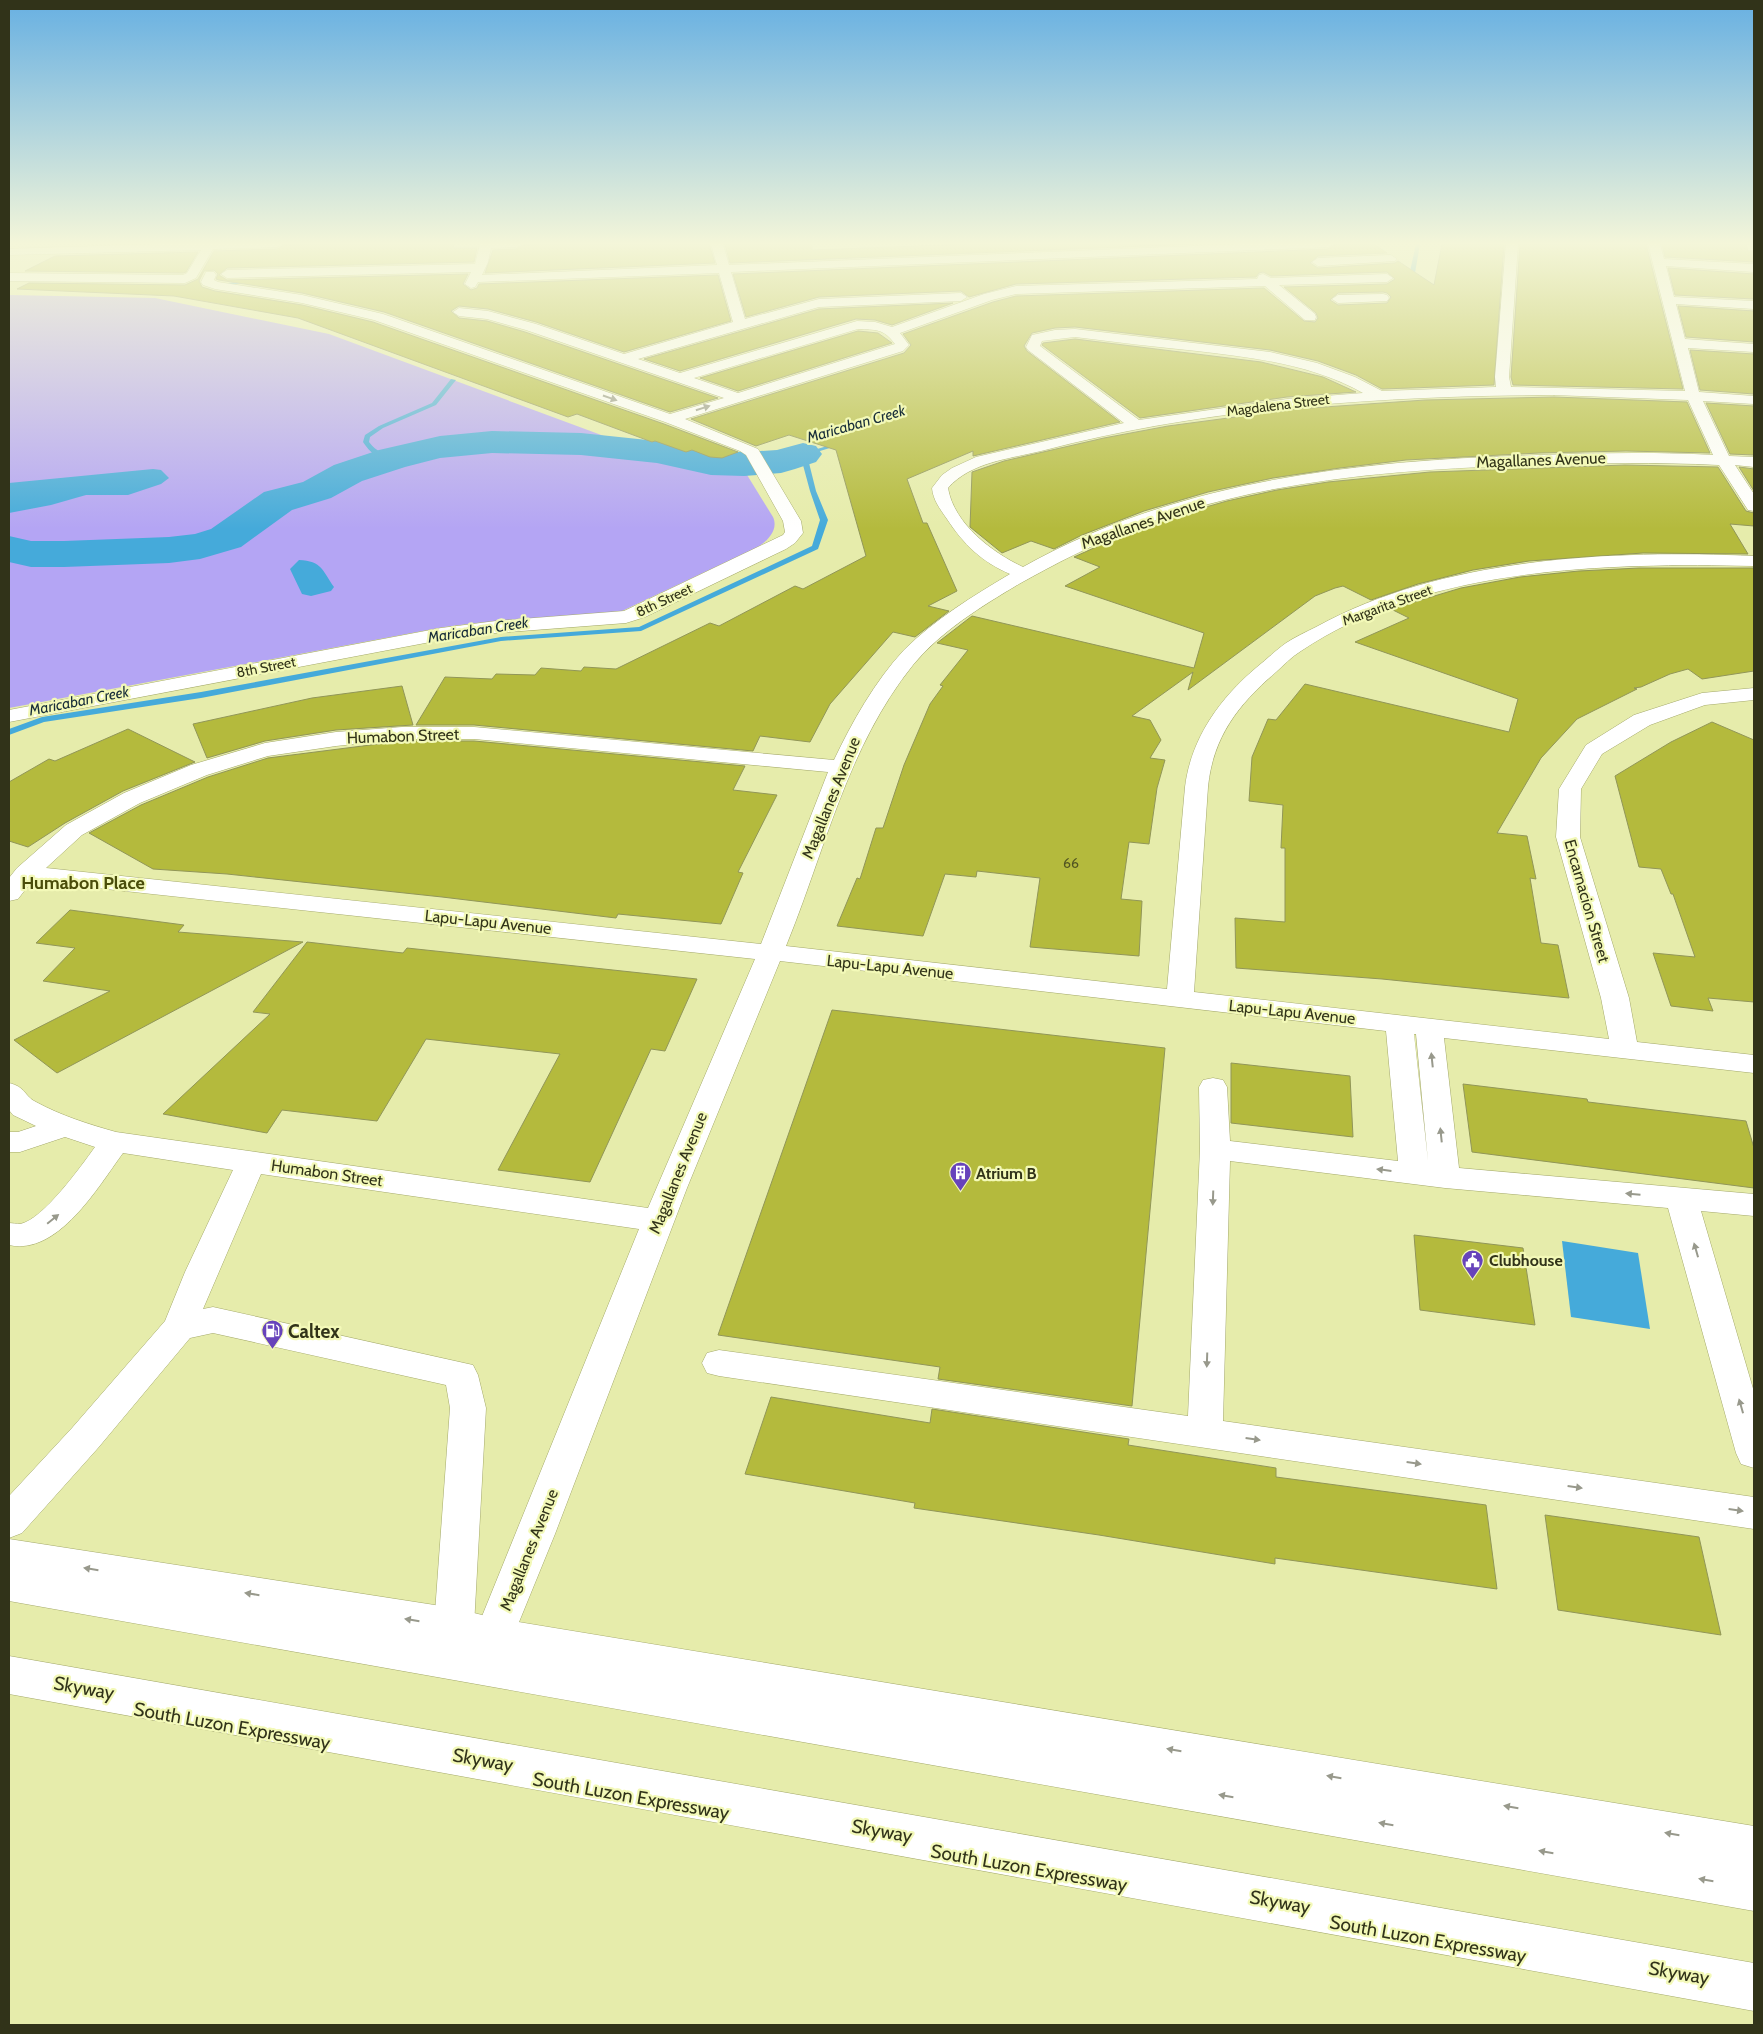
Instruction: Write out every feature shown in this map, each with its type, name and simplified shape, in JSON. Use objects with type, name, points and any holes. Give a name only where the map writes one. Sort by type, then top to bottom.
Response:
[{"type":"main road","name":"8th Street","points":[[9,716],[448,633],[496,627],[614,619],[638,614],[789,539],[794,534],[792,521],[754,454],[746,448],[670,419],[443,339]]},
{"type":"main road","points":[[565,339],[736,397]]},
{"type":"main road","points":[[623,359],[690,339]]},
{"type":"main road","points":[[678,378],[810,339]]},
{"type":"main road","points":[[670,419],[901,347],[896,339]]},
{"type":"main road","points":[[1037,339],[1033,347],[1136,424]]},
{"type":"main road","points":[[1125,339],[1270,356],[1312,366],[1350,380],[1378,395]]},
{"type":"main road","points":[[1504,390],[1502,377],[1505,339]]},
{"type":"main road","points":[[1678,339],[1693,395],[1723,460],[1754,506]]},
{"type":"main road","points":[[1679,343],[1754,348]]},
{"type":"main road","name":"Magdalena Street","points":[[1022,573],[996,562],[968,539],[941,497],[940,488],[946,479],[958,470],[980,462],[1055,442],[1136,424],[1270,405],[1378,395],[1504,390],[1592,390],[1754,400]]},
{"type":"main road","name":"Magallanes Avenue","points":[[494,1636],[538,1529],[658,1221],[769,954],[840,767],[870,710],[912,654],[959,614],[1022,573],[1097,536],[1187,505],[1296,481],[1380,470],[1491,460],[1656,457],[1754,462]]},
{"type":"main road","name":"Margarita Street","points":[[1179,1000],[1184,970],[1186,921],[1200,766],[1214,732],[1232,702],[1258,674],[1285,652],[1317,633],[1360,612],[1401,597],[1472,578],[1522,570],[1606,561],[1678,559],[1754,561]]},
{"type":"main road","name":"Encarnacion Street","points":[[1625,1050],[1615,998],[1568,837],[1570,789],[1594,750],[1642,720],[1702,699],[1754,694]]},
{"type":"main road","name":"Humabon Street","points":[[9,894],[26,873],[74,830],[132,798],[199,770],[265,750],[336,739],[402,733],[474,733],[840,767]]},
{"type":"main road","name":"Lapu-Lapu Avenue","points":[[26,873],[1754,1064]]},
{"type":"main road","points":[[1399,1024],[1414,1173]]},
{"type":"main road","points":[[1429,1028],[1445,1177]]},
{"type":"main road","points":[[1205,1432],[1215,1149],[1213,1088]]},
{"type":"main road","name":"Humabon Street","points":[[9,1092],[23,1108],[64,1127],[115,1142],[658,1221]]},
{"type":"main road","points":[[9,1142],[20,1142],[64,1127]]},
{"type":"main road","points":[[9,1234],[23,1236],[41,1228],[58,1215],[115,1142]]},
{"type":"main road","points":[[1215,1149],[1445,1177],[1754,1205]]},
{"type":"main road","points":[[9,1522],[85,1438],[179,1327],[201,1272],[251,1162]]},
{"type":"main road","points":[[1682,1198],[1754,1453]]},
{"type":"main road","points":[[179,1327],[213,1320],[461,1375],[468,1408],[454,1626]]},
{"type":"main road","points":[[719,1364],[1205,1432],[1754,1513]]},
{"type":"main road","points":[[9,1556],[454,1626],[494,1636],[1754,1848]]},
{"type":"main road","points":[[9,1584],[1754,1888]]},
{"type":"main road","name":"Skyway","points":[[9,1675],[1754,1987]]},
{"type":"main road","name":"South Luzon Expressway","points":[[9,1688],[378,1751],[1754,1997]]},
{"type":"shaded area","points":[[9,339],[342,339],[658,456],[744,470],[773,517],[774,526],[771,535],[756,548],[622,611],[444,627],[9,708]]},
{"type":"water","points":[[153,469],[161,470],[169,478],[161,484],[128,495],[86,495],[51,505],[9,513],[9,483]]},
{"type":"water","points":[[299,560],[317,564],[334,587],[331,591],[311,596],[302,594],[290,569]]},
{"type":"water","points":[[1562,1241],[1638,1253],[1650,1329],[1571,1317]]},
{"type":"building","points":[[355,339],[421,339],[738,452],[722,458],[710,457],[692,450],[686,452],[655,441],[652,442],[577,414],[568,417]]},
{"type":"building","points":[[461,339],[545,339],[718,398],[670,412]]},
{"type":"building","points":[[586,339],[669,339],[624,352]]},
{"type":"building","points":[[714,339],[789,339],[680,371],[644,359]]},
{"type":"building","points":[[831,339],[886,339],[892,343],[738,391],[700,378]]},
{"type":"building","points":[[907,339],[1028,339],[1024,346],[1027,351],[1120,422],[973,456],[973,451],[907,479],[923,523],[927,523],[957,591],[928,606],[949,611],[915,637],[893,632],[830,704],[810,742],[760,736],[753,751],[474,725],[416,725],[445,677],[492,679],[496,674],[535,675],[541,668],[581,671],[584,667],[616,669],[710,623],[719,626],[795,586],[803,589],[866,556],[836,450],[789,435],[756,446],[691,419],[904,353],[911,345]]},
{"type":"building","points":[[1075,339],[1261,362],[1323,377],[1356,392],[1287,397],[1140,418],[1042,345],[1043,343]]},
{"type":"building","points":[[1176,339],[1497,339],[1494,385],[1382,389],[1356,375],[1318,361],[1270,350]]},
{"type":"building","points":[[1514,339],[1670,339],[1683,389],[1513,385],[1511,377]]},
{"type":"building","points":[[1712,339],[1754,339],[1754,342]]},
{"type":"building","points":[[1690,350],[1754,354],[1754,394],[1700,390]]},
{"type":"building","points":[[1554,397],[1687,402],[1710,453],[1626,451],[1539,453],[1406,460],[1340,468],[1273,478],[1208,492],[1144,511],[1082,535],[1054,549],[1031,541],[1002,553],[970,527],[972,472],[1004,461],[1104,438],[1168,426],[1296,409],[1425,400]]},
{"type":"building","points":[[1706,403],[1754,406],[1754,455],[1730,454]]},
{"type":"building","points":[[1625,465],[1718,467],[1746,511],[1754,513],[1754,526],[1730,524],[1748,554],[1643,553],[1529,561],[1473,570],[1418,584],[1371,600],[1343,586],[1335,588],[1315,596],[1188,690],[1193,672],[1132,716],[1150,720],[1161,740],[1150,758],[1165,760],[1157,788],[1149,844],[1129,842],[1121,899],[1142,901],[1139,956],[1030,947],[1040,878],[977,871],[976,877],[945,874],[923,936],[837,926],[857,878],[860,879],[876,828],[883,828],[904,765],[930,704],[943,686],[940,685],[968,650],[937,643],[972,616],[1194,668],[1204,633],[1065,586],[1100,567],[1074,557],[1116,538],[1178,515],[1227,501],[1277,490],[1328,482],[1430,472]]},
{"type":"building","points":[[1739,467],[1754,469],[1754,491]]},
{"type":"building","points":[[1639,568],[1754,568],[1754,671],[1702,679],[1688,669],[1634,688],[1637,689],[1577,719],[1541,758],[1497,833],[1527,836],[1536,879],[1530,878],[1541,943],[1558,945],[1569,998],[1382,979],[1236,968],[1235,918],[1285,922],[1285,848],[1281,848],[1283,805],[1249,801],[1252,757],[1268,719],[1276,720],[1305,684],[1509,732],[1518,699],[1355,642],[1409,618],[1391,609],[1461,588],[1520,577],[1579,571]]},
{"type":"building","points":[[402,686],[413,725],[336,730],[265,741],[207,758],[193,724],[312,698]]},
{"type":"building","points":[[1712,722],[1754,740],[1754,1002],[1708,998],[1713,1011],[1671,1006],[1653,953],[1695,957],[1673,894],[1671,894],[1661,869],[1639,867],[1615,776],[1671,742]]},
{"type":"building","points":[[128,729],[195,762],[123,791],[65,823],[28,847],[9,841],[9,782],[49,759],[55,761]]},
{"type":"building","points":[[402,741],[474,741],[745,766],[733,790],[777,795],[738,872],[743,873],[721,924],[618,914],[616,918],[227,874],[153,869],[89,833],[141,805],[208,777],[268,758]]},
{"type":"building","points":[[70,910],[184,925],[178,932],[303,942],[57,1073],[14,1040],[110,991],[43,981],[75,948],[36,943]]},
{"type":"building","points":[[307,942],[403,953],[407,948],[697,979],[665,1051],[651,1049],[590,1182],[498,1170],[560,1054],[426,1039],[377,1121],[282,1110],[267,1133],[163,1114],[270,1014],[253,1012]]},
{"type":"building","name":"Atrium B","points":[[832,1010],[1165,1048],[1132,1406],[938,1379],[940,1367],[718,1335]]},
{"type":"building","points":[[1231,1063],[1350,1076],[1353,1137],[1231,1123]]},
{"type":"building","points":[[1463,1084],[1587,1099],[1588,1102],[1746,1121],[1754,1148],[1754,1188],[1472,1152]]},
{"type":"building","name":"Clubhouse","points":[[1414,1235],[1523,1248],[1535,1325],[1420,1310]]},
{"type":"building","points":[[771,1397],[930,1423],[932,1409],[1129,1439],[1128,1445],[1276,1468],[1276,1477],[1486,1505],[1497,1589],[1275,1558],[1275,1564],[1099,1535],[914,1508],[915,1503],[745,1474]]},
{"type":"building","points":[[1545,1515],[1699,1537],[1721,1635],[1558,1610]]},
{"type":"waterway","points":[[393,458],[380,456],[374,452],[366,442],[367,436],[381,427],[434,404],[453,380]]},
{"type":"waterway","points":[[9,549],[31,554],[64,554],[169,550],[200,546],[226,538],[278,501],[317,490],[348,473],[393,458],[440,447],[492,442],[581,444],[657,452],[711,463],[744,464],[781,461],[803,454]]},
{"type":"waterway","name":"Maricaban Creek","points":[[9,732],[42,720],[201,695],[501,639],[641,629],[815,547],[824,520],[813,491],[803,454],[843,443]]},
{"type":"place","name":"Atrium B","points":[[960,1192]]},
{"type":"place","name":"Clubhouse","points":[[1473,1279]]},
{"type":"place","name":"Caltex","points":[[272,1350]]},
{"type":"district","name":"Humabon Place","points":[[83,883]]}]
